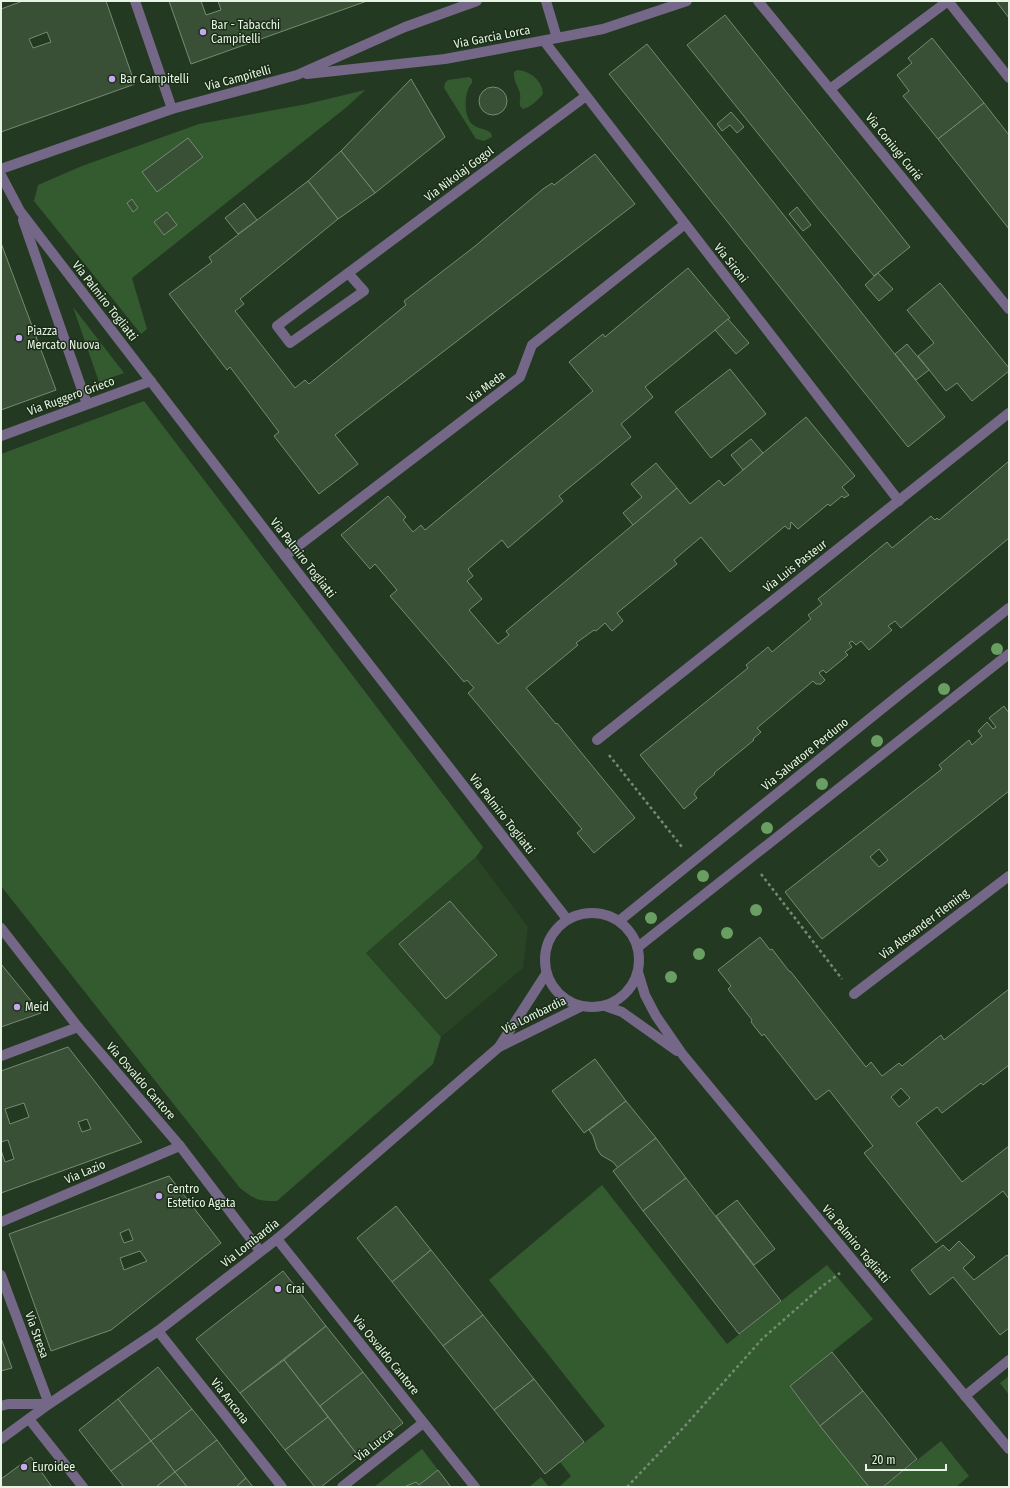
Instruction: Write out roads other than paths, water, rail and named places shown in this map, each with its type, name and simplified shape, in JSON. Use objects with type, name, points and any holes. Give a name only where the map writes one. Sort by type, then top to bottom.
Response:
[{"type":"street","points":[[135,1],[172,109]]},
{"type":"street","name":"Via Campitelli","points":[[1,169],[172,109],[297,75],[405,27],[476,1]]},
{"type":"street","points":[[546,1],[557,38]]},
{"type":"street","name":"Via Garcia Lorca","points":[[297,75],[445,60],[604,29],[687,1]]},
{"type":"street","name":"Via Coniugi Curié","points":[[758,1],[1009,308]]},
{"type":"street","points":[[830,89],[948,1],[1009,78]]},
{"type":"street","name":"Via Sironi","points":[[544,40],[899,501]]},
{"type":"street","name":"Via Nikolaj Gogol","points":[[348,274],[364,291],[290,343],[277,326],[586,96]]},
{"type":"street","name":"Via Palmiro Togliatti","points":[[1,175],[20,211],[87,404]]},
{"type":"street","name":"Via Palmiro Togliatti","points":[[20,211],[285,556],[567,919]]},
{"type":"street","name":"Via Meda","points":[[285,556],[520,377],[532,345],[686,224]]},
{"type":"street","name":"Via Ruggero Grieco","points":[[1,436],[151,381]]},
{"type":"street","name":"Via Luis Pasteur","points":[[597,740],[1009,413]]},
{"type":"street","name":"Via Salvatore Perduno","points":[[619,921],[1009,608]]},
{"type":"street","points":[[638,947],[1009,654]]},
{"type":"street","name":"Via Alexander Fleming","points":[[854,994],[1009,876]]},
{"type":"street","points":[[591,912],[603,914],[619,921],[631,933],[638,947],[638,972],[634,984],[616,1001],[605,1006],[593,1008],[580,1007],[559,995],[551,985],[546,974],[544,961],[548,943],[557,927],[567,919],[578,914],[591,912]]},
{"type":"street","name":"Via Osvaldo Cantore","points":[[1,928],[78,1027],[180,1146],[260,1251]]},
{"type":"street","name":"Via Palmiro Togliatti","points":[[638,972],[645,995],[656,1016],[684,1055],[1009,1449]]},
{"type":"street","name":"Via Lombardia","points":[[499,1047],[546,974]]},
{"type":"street","name":"Via Palmiro Togliatti","points":[[605,1006],[622,1012],[684,1055]]},
{"type":"street","name":"Via Lombardia","points":[[1,1439],[49,1404],[158,1331],[277,1239],[499,1047],[580,1007]]},
{"type":"street","points":[[1,1056],[78,1027]]},
{"type":"street","name":"Via Lazio","points":[[1,1222],[180,1146]]},
{"type":"street","name":"Via Osvaldo Cantore","points":[[277,1239],[475,1487]]},
{"type":"street","name":"Via Stresa","points":[[1,1275],[49,1404]]},
{"type":"street","name":"Via Ancona","points":[[158,1331],[282,1487]]},
{"type":"street","points":[[965,1396],[1009,1360]]},
{"type":"street","points":[[1,1406],[8,1404],[49,1404]]},
{"type":"street","points":[[29,1419],[83,1487]]},
{"type":"street","name":"Via Lucca","points":[[342,1487],[423,1422]]},
{"type":"place","name":"Bar - Tabacchi Campitelli","points":[[203,32]]},
{"type":"place","name":"Bar Campitelli","points":[[112,79]]},
{"type":"place","name":"Piazza Mercato Nuova","points":[[19,338]]},
{"type":"place","name":"Meid","points":[[17,1007]]},
{"type":"place","name":"Centro Estetico Agata","points":[[159,1196]]},
{"type":"place","name":"Crai","points":[[278,1289]]},
{"type":"place","name":"Euroidee","points":[[24,1467]]}]
